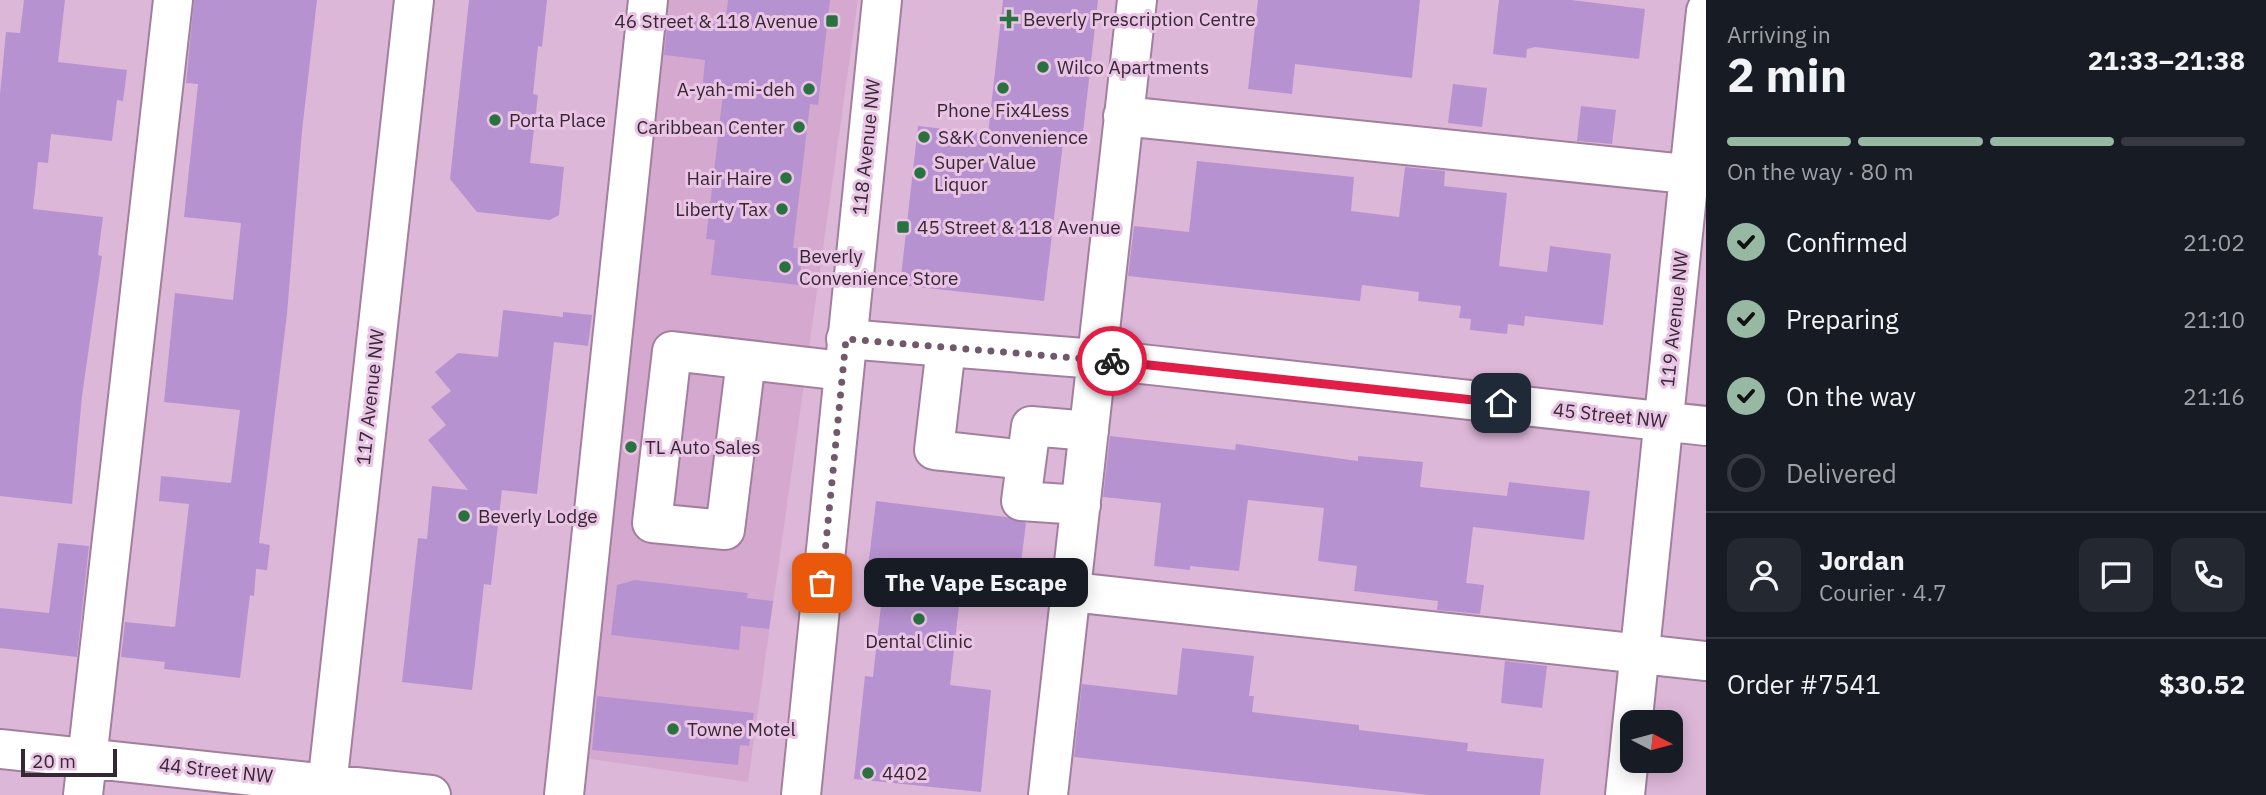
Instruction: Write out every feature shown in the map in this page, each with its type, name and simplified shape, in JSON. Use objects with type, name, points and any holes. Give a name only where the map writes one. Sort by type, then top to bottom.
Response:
[{"type":"street","points":[[83,795],[173,0]]},
{"type":"street","name":"117 Avenue NW","points":[[326,788],[414,0]]},
{"type":"street","points":[[564,795],[648,0]]},
{"type":"street","name":"118 Avenue NW","points":[[801,795],[882,0]]},
{"type":"street","points":[[1048,795],[1137,0]]},
{"type":"street","name":"119 Avenue NW","points":[[1625,795],[1663,421],[1698,175],[1706,11]]},
{"type":"street","points":[[1123,116],[1698,175]]},
{"type":"street","points":[[946,347],[934,450],[1026,460]]},
{"type":"street","name":"45 Street NW","points":[[746,360],[725,530],[652,523],[672,351],[746,360],[946,347],[1096,359],[1706,426]]},
{"type":"street","points":[[1082,505],[1021,501],[1031,426],[1089,431]]},
{"type":"street","points":[[1072,592],[1706,661]]},
{"type":"street","name":"44 Street NW","points":[[0,749],[87,757],[326,788],[431,795]]},
{"type":"shaded area","points":[[658,0],[858,0],[748,782],[577,757]]},
{"type":"building","points":[[24,0],[65,0],[58,62],[127,70],[123,101],[117,100],[112,141],[51,134],[48,163],[38,162],[33,209],[103,217],[98,255],[102,256],[82,396],[72,504],[0,496],[0,95],[6,32],[20,33]]},
{"type":"building","points":[[194,0],[317,0],[302,131],[287,314],[259,543],[270,545],[267,570],[256,569],[254,596],[250,595],[240,678],[164,669],[165,662],[121,657],[125,622],[175,627],[189,504],[159,501],[161,476],[231,483],[240,410],[164,402],[175,293],[233,300],[241,223],[184,217],[198,84],[186,83]]},
{"type":"building","name":"Porta Place","points":[[469,0],[547,0],[542,47],[538,46],[533,94],[538,95],[530,163],[564,167],[559,215],[550,220],[477,212],[450,179]]},
{"type":"building","points":[[728,0],[830,0],[818,105],[810,104],[793,248],[803,249],[799,285],[711,275],[715,240],[706,239],[723,94],[702,92],[705,60],[664,55],[668,18],[725,25]]},
{"type":"building","points":[[1003,0],[1098,0],[1082,141],[1079,144],[1063,143],[1044,301],[900,285],[918,126],[988,134]]},
{"type":"building","points":[[1258,0],[1420,0],[1412,78],[1295,64],[1292,94],[1248,89]]},
{"type":"building","points":[[1499,0],[1571,0],[1645,9],[1639,59],[1535,47],[1527,49],[1526,58],[1493,54]]},
{"type":"building","points":[[1453,84],[1487,88],[1482,127],[1448,123]]},
{"type":"building","points":[[1581,106],[1616,110],[1612,144],[1577,141]]},
{"type":"building","points":[[1197,161],[1354,177],[1351,211],[1399,217],[1405,167],[1445,171],[1444,186],[1507,193],[1499,266],[1547,272],[1550,246],[1611,254],[1603,325],[1525,316],[1524,326],[1508,324],[1507,334],[1470,330],[1471,319],[1459,318],[1461,306],[1418,301],[1419,292],[1362,285],[1360,301],[1128,276],[1134,226],[1189,232]]},
{"type":"building","name":"Beverly Lodge","points":[[503,310],[563,317],[563,312],[592,315],[588,346],[554,342],[537,494],[502,490],[491,585],[484,584],[472,690],[402,682],[418,538],[427,539],[432,486],[468,490],[428,440],[446,425],[431,407],[451,391],[435,372],[458,353],[498,357]]},
{"type":"building","points":[[1110,436],[1235,450],[1236,444],[1358,461],[1358,456],[1423,462],[1420,487],[1507,496],[1509,482],[1590,491],[1584,540],[1473,527],[1466,583],[1484,585],[1480,614],[1437,610],[1438,601],[1354,591],[1357,566],[1318,561],[1324,508],[1248,500],[1239,571],[1190,566],[1190,570],[1154,566],[1161,503],[1103,497]]},
{"type":"building","points":[[876,501],[1006,517],[1026,523],[1018,586],[962,579],[950,685],[991,690],[981,792],[854,779],[865,676],[873,677],[885,570],[868,568]]},
{"type":"building","points":[[58,543],[89,546],[77,657],[0,648],[0,608],[49,613]]},
{"type":"building","points":[[635,580],[748,593],[747,598],[773,601],[769,629],[741,626],[739,650],[611,635],[617,585]]},
{"type":"building","points":[[1182,648],[1254,656],[1249,696],[1254,696],[1252,712],[1359,725],[1359,730],[1468,743],[1467,751],[1544,759],[1540,795],[1429,795],[1074,757],[1082,684],[1177,695]]},
{"type":"building","points":[[1505,661],[1547,666],[1542,708],[1501,703]]},
{"type":"building","name":"Towne Motel","points":[[597,696],[754,713],[749,746],[740,745],[738,765],[592,750]]},
{"type":"way so far","points":[[822,583],[846,339],[1112,361]]},
{"type":"place","name":"Beverly Prescription Centre","points":[[1009,19]]},
{"type":"place","name":"46 Street & 118 Avenue","points":[[832,21]]},
{"type":"place","name":"Wilco Apartments","points":[[1043,67]]},
{"type":"place","name":"Phone Fix4Less","points":[[1003,88]]},
{"type":"place","name":"A-yah-mi-deh","points":[[809,89]]},
{"type":"place","name":"Porta Place","points":[[495,120]]},
{"type":"place","name":"Caribbean Center","points":[[799,127]]},
{"type":"place","name":"S&K Convenience","points":[[924,137]]},
{"type":"place","name":"Super Value Liquor","points":[[920,173]]},
{"type":"place","name":"Hair Haire","points":[[786,178]]},
{"type":"place","name":"Liberty Tax","points":[[782,209]]},
{"type":"place","name":"45 Street & 118 Avenue","points":[[903,227]]},
{"type":"place","name":"Beverly Convenience Store","points":[[785,267]]},
{"type":"place","name":"TL Auto Sales","points":[[631,447]]},
{"type":"place","name":"Beverly Lodge","points":[[464,516]]},
{"type":"place","name":"The Vape Escape","points":[[822,583]]},
{"type":"place","name":"Dental Clinic","points":[[919,619]]},
{"type":"place","name":"Towne Motel","points":[[673,729]]},
{"type":"place","name":"4402","points":[[868,773]]},
{"type":"route","points":[[1112,361],[1501,403]]}]
